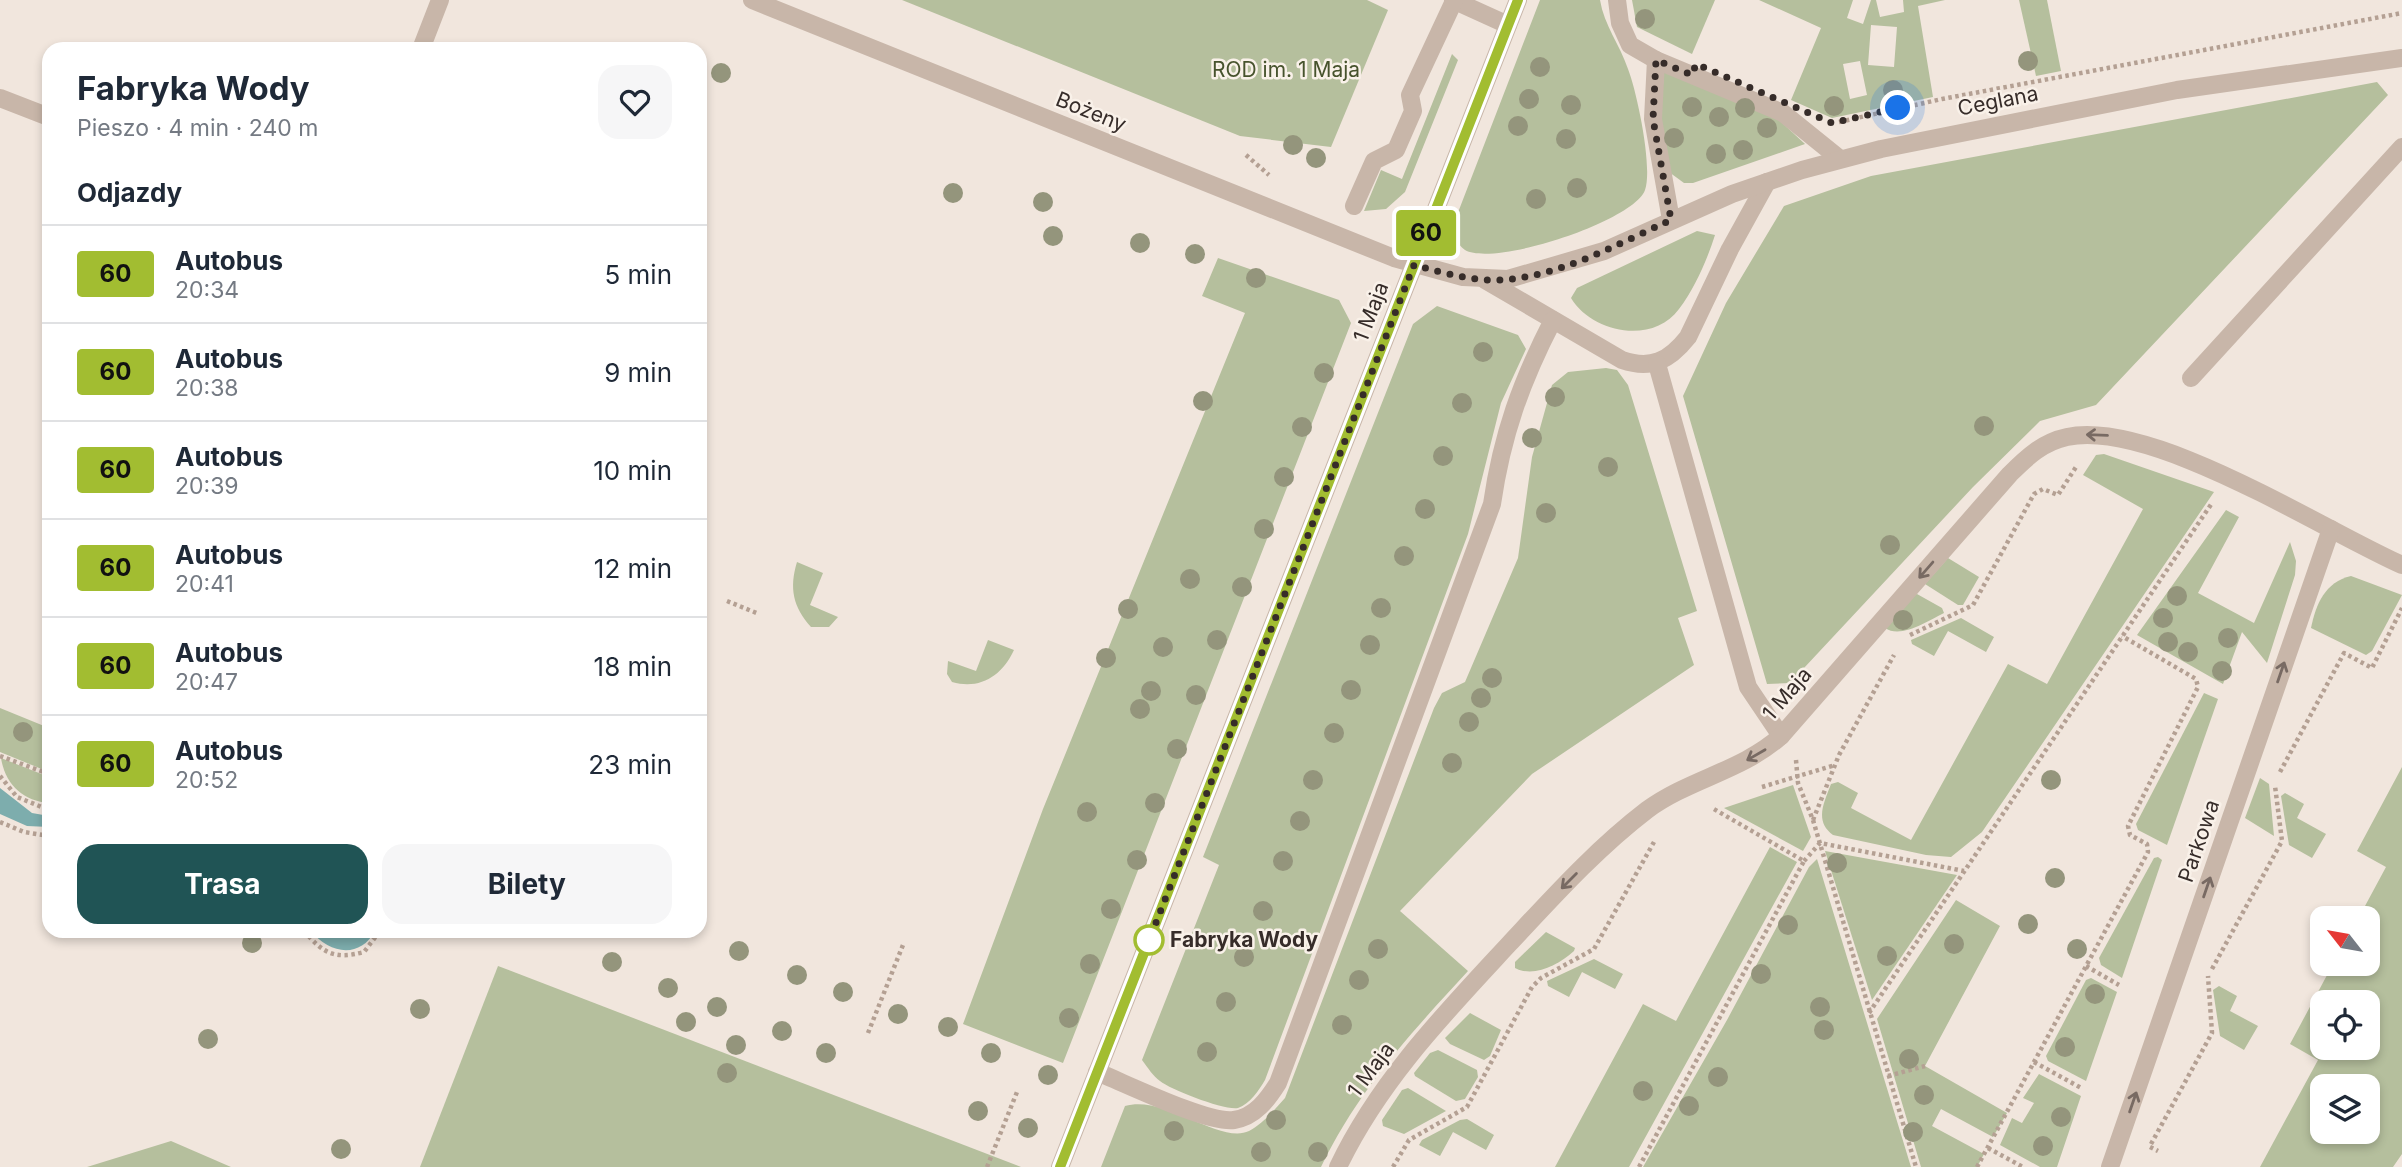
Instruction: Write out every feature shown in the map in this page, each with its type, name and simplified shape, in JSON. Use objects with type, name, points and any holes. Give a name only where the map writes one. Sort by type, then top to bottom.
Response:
[{"type":"street","points":[[424,42],[440,0]]},
{"type":"street","name":"Bożeny","points":[[752,0],[1414,265]]},
{"type":"street","points":[[1354,206],[1374,161],[1396,150],[1413,111],[1410,95],[1453,0],[1508,24]]},
{"type":"street","name":"1 Maja","points":[[1060,1167],[1518,0]]},
{"type":"street","points":[[1617,0],[1620,23],[1630,45],[1656,60],[1783,113],[1840,159]]},
{"type":"street","name":"Ceglana","points":[[1414,265],[1485,280],[1508,279],[1569,263],[1767,182],[1840,159],[2165,92],[2402,58]]},
{"type":"street","points":[[1656,60],[1653,119],[1671,220]]},
{"type":"street","points":[[0,97],[42,114]]},
{"type":"street","points":[[2191,378],[2402,147]]},
{"type":"street","points":[[1485,280],[1622,360],[1647,366],[1657,364],[1678,349],[1688,337],[1730,249],[1767,182]]},
{"type":"street","points":[[1097,1072],[1224,1121],[1247,1116],[1269,1097],[1278,1083],[1492,504],[1499,458],[1514,404],[1553,320]]},
{"type":"street","points":[[1657,364],[1748,687],[1781,736]]},
{"type":"street","name":"1 Maja","points":[[1338,1167],[1354,1133],[1386,1083],[1456,1002],[1605,845],[1649,809],[1689,784],[1751,759],[1781,736],[2027,457],[2050,442],[2093,435],[2123,438],[2163,450],[2402,565]]},
{"type":"street","name":"Parkowa","points":[[2110,1167],[2331,529]]},
{"type":"path","points":[[1832,123],[1955,96],[2402,13]]},
{"type":"path","points":[[1906,637],[1966,610],[1980,598],[2038,490],[2058,495],[2063,492],[2093,435]]},
{"type":"path","points":[[1869,1013],[2216,497]]},
{"type":"path","points":[[727,601],[759,614]]},
{"type":"path","points":[[2145,1155],[2212,1033],[2208,976],[2223,956],[2270,869],[2282,841],[2274,783],[2344,653],[2372,668],[2402,608]]},
{"type":"path","points":[[1977,1167],[2148,852],[2147,844],[2130,835],[2128,827],[2199,683],[2122,636]]},
{"type":"path","points":[[1813,820],[1835,765],[1898,648]]},
{"type":"path","points":[[2332,675],[2340,679]]},
{"type":"path","points":[[1781,736],[1795,755],[1800,774],[1798,783],[1813,820],[1916,1167]]},
{"type":"path","points":[[0,755],[42,771]]},
{"type":"path","points":[[2286,761],[2293,764]]},
{"type":"path","points":[[1760,788],[1835,765]]},
{"type":"path","points":[[0,776],[18,797],[42,807]]},
{"type":"path","points":[[1721,802],[1709,806],[1804,861]]},
{"type":"path","points":[[0,822],[24,832],[42,835]]},
{"type":"path","points":[[1393,1167],[1409,1140],[1462,1112],[1476,1092],[1521,1006],[1541,978],[1594,949],[1654,848],[1659,834]]},
{"type":"path","points":[[1820,844],[1964,871]]},
{"type":"path","points":[[1639,1167],[1804,861],[1820,844]]},
{"type":"path","points":[[1604,932],[1611,936]]},
{"type":"path","points":[[309,938],[313,944],[339,956],[364,952],[375,938]]},
{"type":"path","points":[[868,1033],[903,945]]},
{"type":"path","points":[[2086,966],[2119,985]]},
{"type":"path","points":[[1521,1006],[1528,1010]]},
{"type":"path","points":[[2198,1060],[2205,1063]]},
{"type":"path","points":[[2034,1062],[2083,1089]]},
{"type":"path","points":[[1888,1076],[1925,1066]]},
{"type":"path","points":[[987,1167],[1017,1092]]},
{"type":"path","points":[[1476,1092],[1482,1096]]},
{"type":"path","points":[[2150,1147],[2158,1151]]},
{"type":"path","points":[[1987,1148],[2023,1167]]},
{"type":"green space","name":"ROD im. 1 Maja","points":[[902,0],[1367,0],[1388,10],[1331,147],[1240,136]]},
{"type":"green space","points":[[1540,0],[1600,0],[1636,95],[1646,148],[1645,190],[1635,202],[1616,215],[1562,238],[1504,252],[1481,254],[1465,250],[1456,240],[1452,228]]},
{"type":"green space","points":[[1632,0],[1715,0],[1692,54],[1637,27]]},
{"type":"green space","points":[[1759,0],[1853,0],[1847,18],[1863,24],[1871,0],[1876,0],[1880,17],[1904,12],[1903,0],[1945,0],[1918,6],[1933,97],[1832,118],[1791,100],[1821,28]],"holes":[[[1871,25],[1897,27],[1894,67],[1868,65]],[[1860,61],[1867,95],[1850,99],[1843,64]]]},
{"type":"green space","points":[[2019,0],[2047,0],[2061,71],[2036,76]]},
{"type":"green space","points":[[1452,54],[1458,60],[1405,192],[1386,209],[1364,211],[1381,170],[1402,179]]},
{"type":"green space","points":[[1664,72],[1778,119],[1805,144],[1693,183],[1684,183],[1669,172],[1660,120]]},
{"type":"green space","points":[[2377,82],[2388,95],[2096,405],[2040,421],[1973,487],[1790,683],[1767,684],[1683,396],[1726,303],[1784,206],[1871,176]]},
{"type":"green space","points":[[1697,231],[1715,235],[1690,292],[1668,320],[1639,331],[1623,330],[1593,320],[1571,298],[1577,288]]},
{"type":"green space","points":[[1218,258],[1339,300],[1351,323],[1063,1063],[963,1024],[1043,809],[1245,313],[1202,296]]},
{"type":"green space","points":[[1437,306],[1518,335],[1526,349],[1501,403],[1468,534],[1265,1080],[1254,1096],[1242,1106],[1222,1106],[1166,1085],[1155,1077],[1142,1060],[1219,865],[1203,857],[1413,324]]},
{"type":"green space","points":[[1606,368],[1617,370],[1628,385],[1697,611],[1678,618],[1694,665],[1532,774],[1400,911],[1468,971],[1406,1040],[1369,1087],[1321,1167],[1101,1167],[1125,1106],[1141,1104],[1157,1107],[1223,1131],[1237,1133],[1249,1131],[1259,1125],[1285,1098],[1434,708],[1442,693],[1465,682],[1518,558],[1532,457],[1552,385],[1568,372]]},
{"type":"green space","points":[[2104,454],[2214,492],[1982,832],[1951,857],[1926,855],[1833,835],[1824,824],[1822,811],[1831,784],[1838,782],[1858,793],[1851,808],[1911,840],[2008,664],[2047,684],[2143,509],[2083,475],[2096,455]]},
{"type":"green space","points":[[2226,510],[2239,517],[2198,593],[2254,623],[2290,542],[2296,561],[2295,575],[2267,663],[2242,632],[2223,684],[2137,635]]},
{"type":"green space","points":[[1948,558],[1979,577],[1963,605],[1958,605],[1925,584]]},
{"type":"green space","points":[[797,562],[823,573],[810,605],[838,617],[829,627],[811,627],[800,612],[793,589]]},
{"type":"green space","points":[[2351,576],[2402,595],[2372,651],[2366,655],[2311,628],[2323,595],[2334,583]]},
{"type":"green space","points":[[1917,594],[1942,608],[1944,613],[1906,630],[1891,631],[1885,628],[1912,595]]},
{"type":"green space","points":[[1961,618],[1994,637],[1986,652],[1948,631],[1934,656],[1912,644],[1911,640]]},
{"type":"green space","points":[[988,640],[1014,650],[1003,667],[981,682],[952,682],[947,674],[948,661],[976,671]]},
{"type":"green space","points":[[2204,693],[2218,699],[2167,845],[2138,830],[2136,824]]},
{"type":"green space","points":[[0,708],[42,725],[42,769],[0,752]]},
{"type":"green space","points":[[1,758],[42,774],[42,802],[17,790],[3,767]]},
{"type":"green space","points":[[2402,767],[2402,1154],[2393,1167],[2260,1167],[2310,1075],[2310,1144],[2380,1144],[2380,1074],[2310,1074],[2318,1060],[2380,1060],[2380,990],[2319,990],[2327,976],[2380,976],[2380,906],[2365,906],[2386,867],[2357,851]]},
{"type":"green space","points":[[2260,778],[2269,784],[2274,836],[2245,818]]},
{"type":"green space","points":[[1793,785],[1811,837],[1803,851],[1724,808]]},
{"type":"green space","points":[[2285,793],[2304,804],[2297,818],[2326,834],[2312,858],[2289,845],[2281,796]]},
{"type":"green space","points":[[1770,847],[1797,862],[1629,1167],[1555,1167],[1643,1004],[1676,1021]]},
{"type":"green space","points":[[1825,851],[1957,875],[1872,1000]]},
{"type":"green space","points":[[2154,858],[2162,860],[2122,978],[2101,965],[2099,958]]},
{"type":"green space","points":[[1817,859],[1911,1167],[1643,1167],[1727,1020],[1809,867]]},
{"type":"green space","points":[[1956,900],[2000,926],[1925,1066],[2007,1113],[1993,1137],[1941,1109],[1932,1126],[1984,1154],[1977,1167],[1921,1167],[1877,1019]]},
{"type":"green space","points":[[1546,932],[1575,948],[1574,951],[1561,961],[1538,971],[1515,968],[1515,962]]},
{"type":"green space","points":[[1594,959],[1623,974],[1615,989],[1582,972],[1569,997],[1548,986],[1547,981]]},
{"type":"green space","points":[[498,966],[1021,1167],[420,1167]]},
{"type":"green space","points":[[2091,978],[2117,992],[2086,1081],[2048,1061],[2046,1056],[2086,980]]},
{"type":"green space","points":[[2219,986],[2237,996],[2230,1011],[2258,1026],[2244,1050],[2220,1036],[2213,990]]},
{"type":"green space","points":[[2310,1007],[2310,1055],[2290,1044]]},
{"type":"green space","points":[[1470,1013],[1501,1030],[1490,1056],[1484,1060],[1450,1044],[1445,1038]]},
{"type":"green space","points":[[1438,1050],[1477,1070],[1478,1077],[1465,1099],[1456,1101],[1415,1076],[1414,1073],[1430,1053]]},
{"type":"green space","points":[[2039,1074],[2081,1096],[2057,1167],[2040,1167],[2000,1145],[2012,1118],[2022,1123],[2034,1103],[2023,1098]]},
{"type":"green space","points":[[1408,1088],[1446,1111],[1404,1134],[1383,1126],[1382,1120],[1402,1090]]},
{"type":"green space","points":[[1467,1119],[1494,1135],[1486,1150],[1453,1132],[1440,1156],[1419,1145],[1422,1140]]},
{"type":"green space","points":[[171,1141],[231,1167],[87,1167]]},
{"type":"water","points":[[0,788],[32,813],[42,815],[42,827],[27,826],[0,814]]},
{"type":"water","points":[[370,938],[361,946],[344,950],[326,945],[318,939]]},
{"type":"bus line","name":"60","points":[[1060,1167],[1518,0]]},
{"type":"place","name":"Fabryka Wody","points":[[1149,940]]},
{"type":"route","points":[[1149,940],[1148,943],[1414,265],[1463,277],[1508,279],[1604,251],[1671,220],[1653,119],[1656,60],[1692,75],[1696,64],[1832,123],[1898,108]]}]
